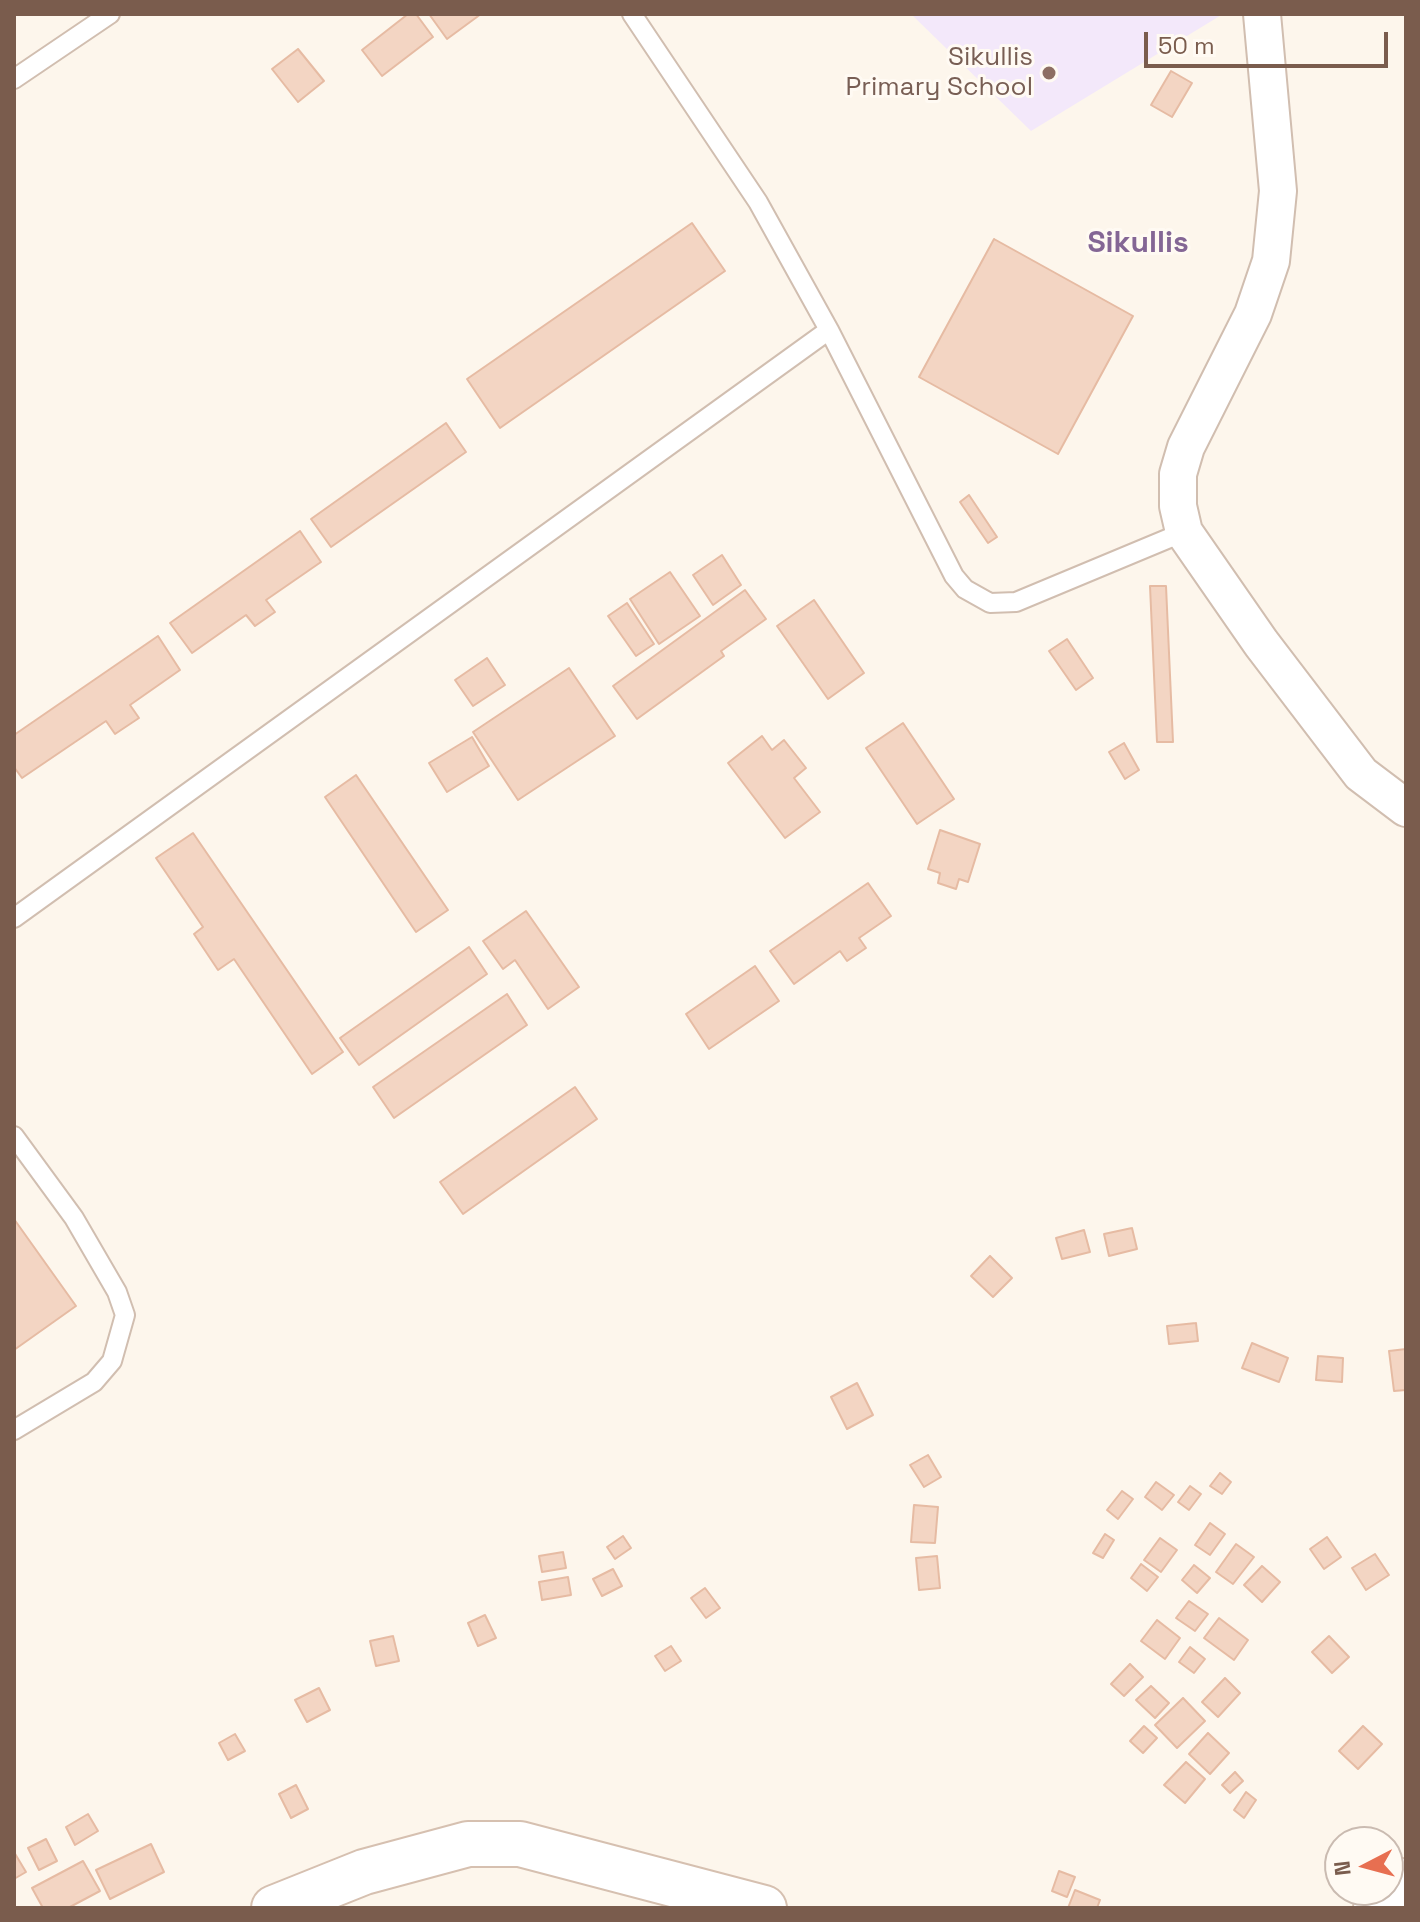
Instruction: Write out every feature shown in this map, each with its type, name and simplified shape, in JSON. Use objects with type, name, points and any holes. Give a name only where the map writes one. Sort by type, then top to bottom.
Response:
[{"type":"street","points":[[1262,14],[1277,163],[1271,261],[1253,314],[1186,447],[1178,474],[1184,532],[1261,643],[1361,774],[1406,808]]},
{"type":"street","points":[[274,1908],[364,1872],[468,1844],[520,1844],[764,1908]]},
{"type":"street","points":[[1376,1908],[1406,1881]]},
{"type":"lane","points":[[14,79],[110,14]]},
{"type":"lane","points":[[632,14],[758,202],[829,330],[954,576],[976,597],[990,603],[1016,602],[1184,532]]},
{"type":"lane","points":[[14,918],[829,330]]},
{"type":"lane","points":[[14,1136],[74,1218],[117,1292],[125,1315],[112,1361],[94,1382],[14,1430]]},
{"type":"shaded area","name":"Sikullis Primary School","points":[[911,14],[1223,14],[1031,131]]},
{"type":"building","points":[[408,14],[416,14],[433,37],[382,76],[362,50]]},
{"type":"building","points":[[429,14],[481,14],[447,39]]},
{"type":"building","points":[[298,49],[324,81],[298,102],[272,69]]},
{"type":"building","points":[[1171,71],[1192,83],[1172,117],[1151,105]]},
{"type":"building","points":[[692,223],[725,271],[500,428],[467,379]]},
{"type":"building","points":[[994,239],[1133,316],[1058,454],[919,377]]},
{"type":"building","points":[[446,423],[466,452],[331,547],[311,519]]},
{"type":"building","points":[[969,495],[997,537],[988,543],[960,502]]},
{"type":"building","points":[[300,531],[321,562],[266,600],[275,612],[255,626],[246,615],[192,653],[170,623]]},
{"type":"building","points":[[722,555],[741,585],[713,605],[693,575]]},
{"type":"building","points":[[670,572],[700,616],[659,644],[630,599]]},
{"type":"building","points":[[1150,586],[1166,586],[1173,742],[1157,742]]},
{"type":"building","points":[[745,590],[766,619],[721,651],[724,656],[637,719],[613,686]]},
{"type":"building","points":[[814,600],[864,673],[828,699],[777,626]]},
{"type":"building","points":[[627,603],[654,644],[636,656],[608,616]]},
{"type":"building","points":[[158,636],[180,670],[130,705],[139,718],[115,734],[106,721],[22,778],[14,767],[14,735]]},
{"type":"building","points":[[1067,639],[1093,678],[1076,690],[1049,651]]},
{"type":"building","points":[[487,658],[505,685],[473,706],[455,680]]},
{"type":"building","points":[[569,668],[615,736],[518,800],[473,732]]},
{"type":"building","points":[[903,723],[954,799],[917,824],[866,748]]},
{"type":"building","points":[[762,736],[772,750],[784,740],[806,768],[794,778],[820,812],[785,838],[728,763]]},
{"type":"building","points":[[472,737],[489,766],[447,792],[429,763]]},
{"type":"building","points":[[1124,743],[1139,770],[1125,779],[1109,752]]},
{"type":"building","points":[[356,775],[448,910],[416,932],[325,797]]},
{"type":"building","points":[[940,830],[980,844],[968,882],[959,879],[956,889],[938,883],[940,873],[928,869]]},
{"type":"building","points":[[193,833],[343,1052],[312,1074],[234,959],[218,970],[194,934],[203,927],[156,858]]},
{"type":"building","points":[[868,883],[891,916],[859,938],[866,948],[847,961],[840,951],[794,984],[770,951]]},
{"type":"building","points":[[526,911],[579,987],[548,1009],[515,960],[503,969],[483,941]]},
{"type":"building","points":[[469,947],[487,974],[359,1065],[340,1038]]},
{"type":"building","points":[[755,966],[779,1001],[709,1049],[686,1014]]},
{"type":"building","points":[[507,994],[527,1025],[394,1118],[373,1087]]},
{"type":"building","points":[[575,1087],[597,1119],[463,1214],[440,1182]]},
{"type":"building","points":[[14,1219],[76,1306],[14,1350]]},
{"type":"building","points":[[1132,1228],[1137,1249],[1109,1256],[1104,1234]]},
{"type":"building","points":[[1084,1230],[1090,1252],[1062,1259],[1056,1238]]},
{"type":"building","points":[[990,1256],[1012,1278],[993,1297],[971,1276]]},
{"type":"building","points":[[1196,1323],[1198,1341],[1169,1344],[1167,1326]]},
{"type":"building","points":[[1252,1343],[1288,1358],[1279,1382],[1242,1368]]},
{"type":"building","points":[[1406,1349],[1406,1390],[1394,1391],[1389,1351]]},
{"type":"building","points":[[1318,1356],[1343,1358],[1342,1382],[1316,1380]]},
{"type":"building","points":[[857,1383],[873,1415],[847,1429],[831,1397]]},
{"type":"building","points":[[928,1455],[941,1477],[924,1487],[910,1465]]},
{"type":"building","points":[[1220,1473],[1231,1482],[1222,1494],[1210,1486]]},
{"type":"building","points":[[1156,1482],[1174,1495],[1162,1510],[1145,1497]]},
{"type":"building","points":[[1190,1486],[1201,1494],[1189,1510],[1178,1502]]},
{"type":"building","points":[[1122,1491],[1133,1499],[1118,1519],[1107,1510]]},
{"type":"building","points":[[914,1505],[938,1507],[935,1543],[911,1542]]},
{"type":"building","points":[[1210,1523],[1225,1534],[1210,1555],[1195,1545]]},
{"type":"building","points":[[1105,1534],[1114,1540],[1103,1558],[1093,1553]]},
{"type":"building","points":[[623,1536],[631,1548],[615,1559],[607,1547]]},
{"type":"building","points":[[1327,1537],[1341,1557],[1324,1569],[1310,1549]]},
{"type":"building","points":[[1160,1538],[1177,1550],[1161,1572],[1144,1560]]},
{"type":"building","points":[[1236,1544],[1254,1557],[1233,1584],[1216,1572]]},
{"type":"building","points":[[563,1552],[566,1568],[542,1572],[539,1556]]},
{"type":"building","points":[[1375,1554],[1389,1575],[1366,1590],[1352,1568]]},
{"type":"building","points":[[937,1556],[940,1588],[919,1590],[916,1558]]},
{"type":"building","points":[[1141,1564],[1158,1577],[1147,1591],[1131,1578]]},
{"type":"building","points":[[1194,1565],[1210,1578],[1197,1593],[1182,1580]]},
{"type":"building","points":[[1262,1566],[1280,1582],[1262,1602],[1244,1585]]},
{"type":"building","points":[[613,1569],[622,1586],[602,1596],[593,1579]]},
{"type":"building","points":[[568,1577],[571,1595],[542,1600],[539,1582]]},
{"type":"building","points":[[705,1588],[720,1608],[706,1618],[691,1598]]},
{"type":"building","points":[[1189,1601],[1208,1614],[1195,1631],[1176,1618]]},
{"type":"building","points":[[485,1615],[496,1638],[478,1646],[468,1623]]},
{"type":"building","points":[[1219,1618],[1248,1640],[1234,1660],[1204,1638]]},
{"type":"building","points":[[1157,1620],[1180,1638],[1165,1659],[1141,1641]]},
{"type":"building","points":[[393,1636],[399,1661],[376,1666],[370,1641]]},
{"type":"building","points":[[1329,1636],[1349,1657],[1332,1673],[1312,1652]]},
{"type":"building","points":[[671,1646],[681,1661],[665,1671],[655,1656]]},
{"type":"building","points":[[1190,1647],[1205,1659],[1194,1673],[1179,1662]]},
{"type":"building","points":[[1130,1664],[1143,1677],[1124,1696],[1111,1684]]},
{"type":"building","points":[[1225,1678],[1240,1693],[1218,1717],[1202,1702]]},
{"type":"building","points":[[1151,1686],[1169,1703],[1155,1718],[1136,1700]]},
{"type":"building","points":[[319,1688],[330,1710],[307,1722],[295,1700]]},
{"type":"building","points":[[1183,1698],[1205,1721],[1177,1748],[1155,1725]]},
{"type":"building","points":[[1144,1726],[1157,1738],[1143,1753],[1130,1741]]},
{"type":"building","points":[[1363,1726],[1382,1744],[1358,1769],[1339,1751]]},
{"type":"building","points":[[1208,1733],[1229,1753],[1210,1774],[1189,1754]]},
{"type":"building","points":[[235,1734],[245,1751],[228,1760],[219,1743]]},
{"type":"building","points":[[1186,1762],[1205,1779],[1185,1803],[1164,1785]]},
{"type":"building","points":[[1235,1772],[1243,1781],[1230,1793],[1222,1785]]},
{"type":"building","points":[[296,1785],[308,1809],[291,1818],[279,1794]]},
{"type":"building","points":[[1246,1792],[1256,1800],[1244,1818],[1234,1810]]},
{"type":"building","points":[[88,1814],[98,1831],[75,1845],[66,1827]]},
{"type":"building","points":[[46,1839],[57,1861],[39,1870],[28,1848]]},
{"type":"building","points":[[151,1844],[164,1872],[110,1899],[96,1870]]},
{"type":"building","points":[[14,1852],[26,1872],[14,1879]]},
{"type":"building","points":[[83,1861],[100,1891],[68,1908],[43,1908],[32,1888]]},
{"type":"building","points":[[1059,1871],[1075,1877],[1067,1897],[1052,1891]]},
{"type":"building","points":[[1075,1890],[1100,1900],[1097,1908],[1068,1908]]},
{"type":"place","name":"Sikullis Primary School","points":[[1049,73]]},
{"type":"district","name":"Sikullis","points":[[1138,244]]}]
